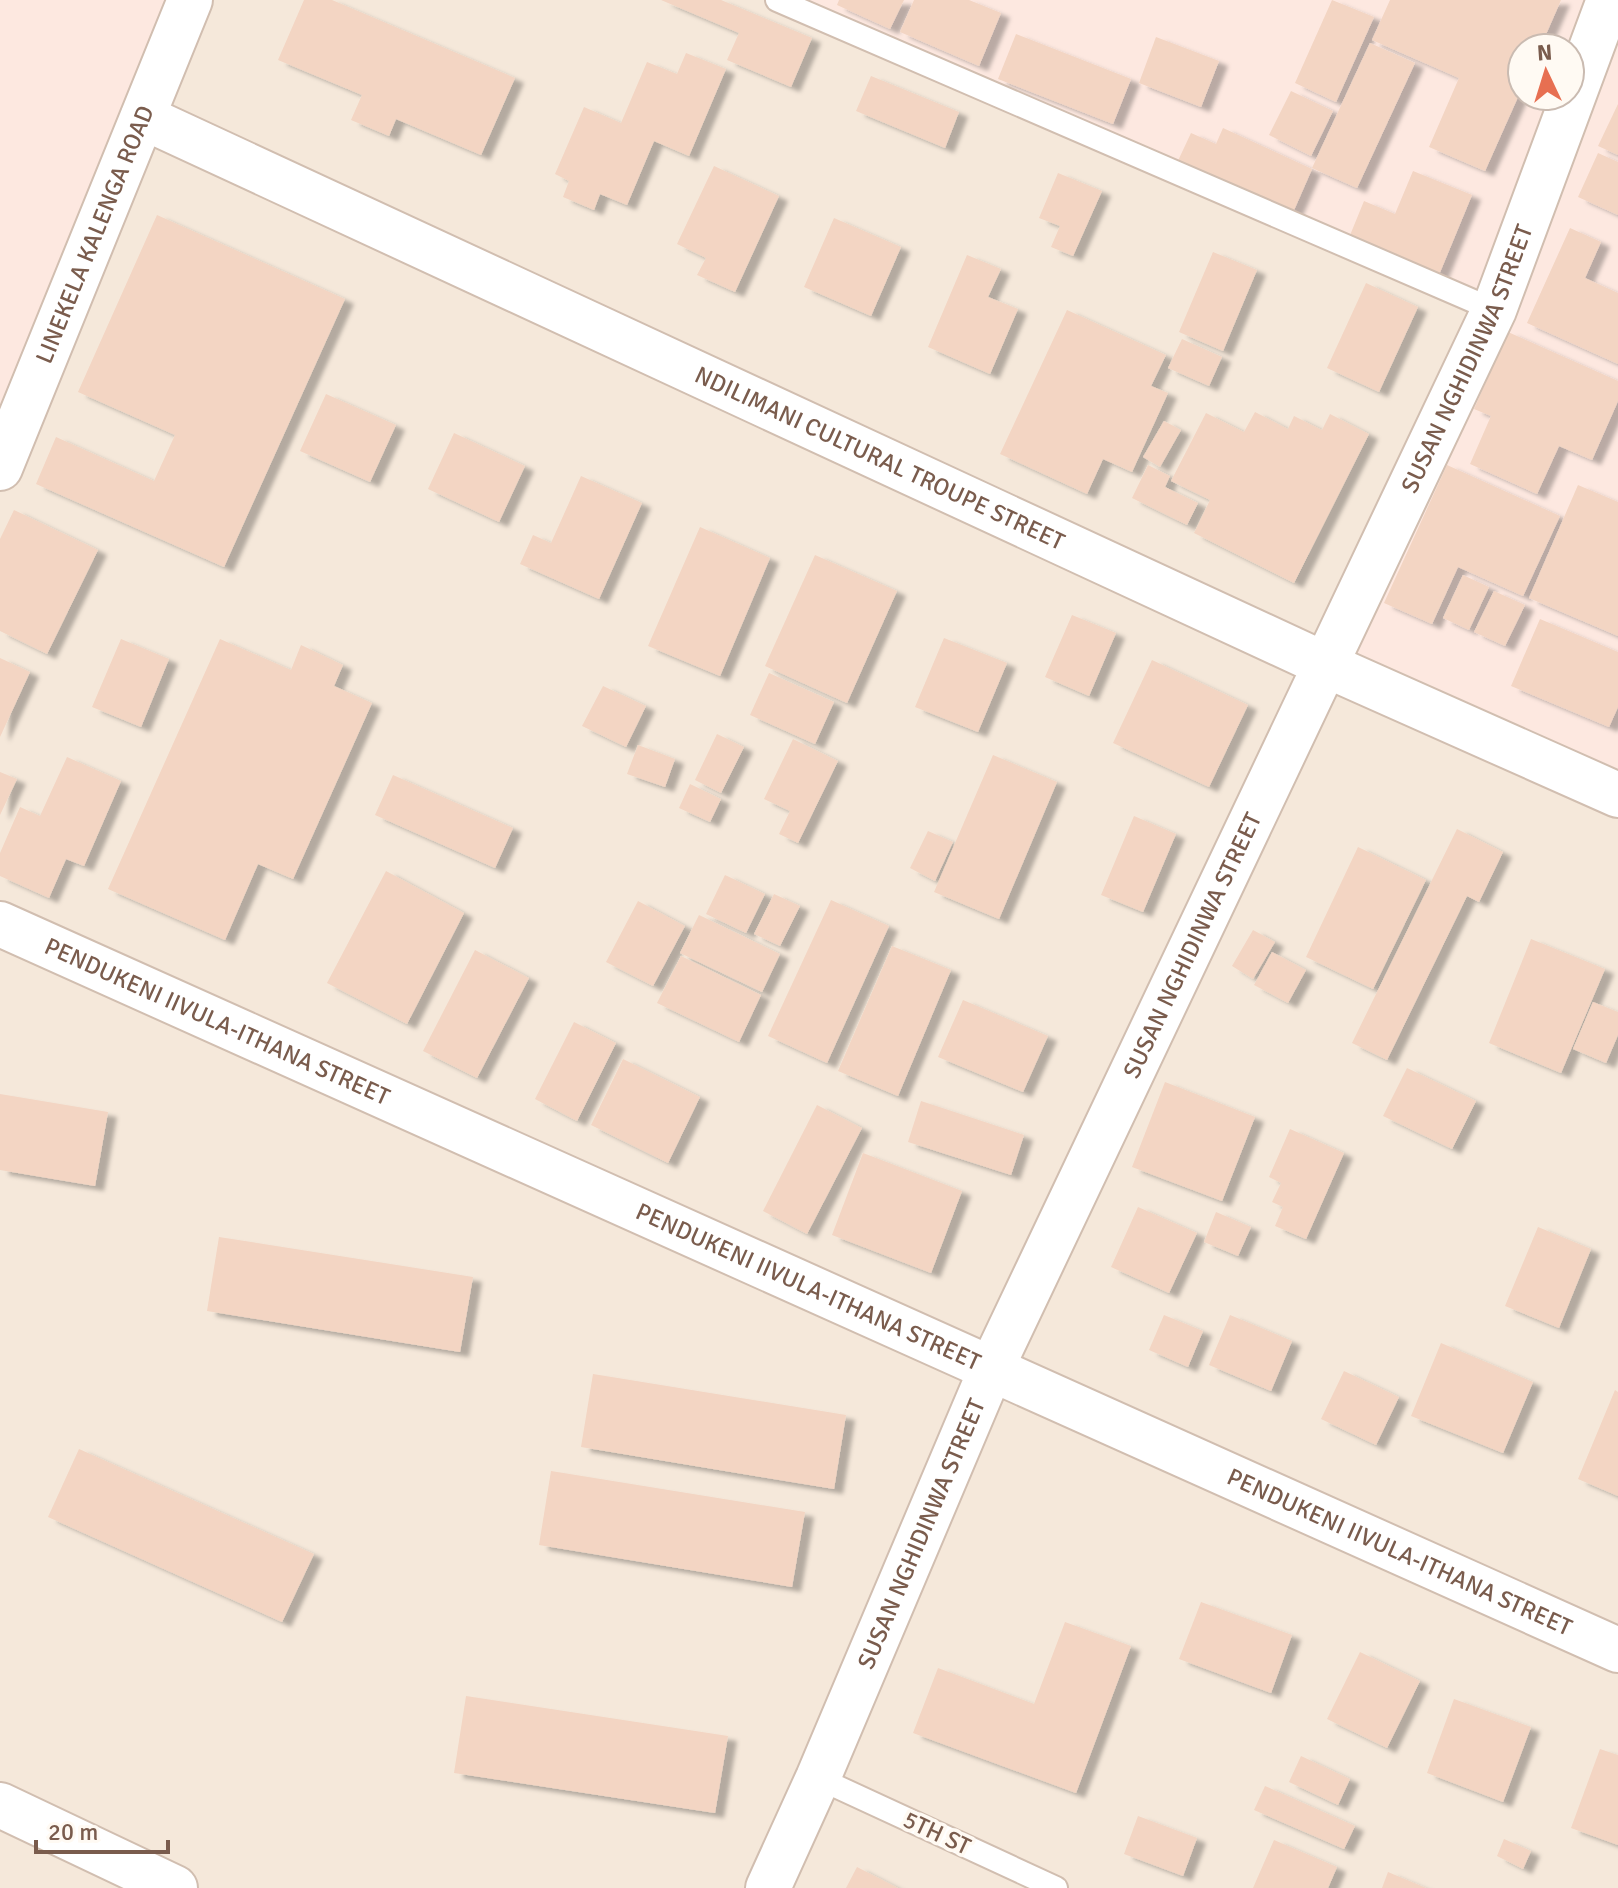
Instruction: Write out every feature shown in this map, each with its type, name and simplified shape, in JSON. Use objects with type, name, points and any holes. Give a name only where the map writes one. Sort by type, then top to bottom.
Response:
[{"type":"street","name":"LINEKELA KALENGA ROAD","points":[[0,468],[190,0]]},
{"type":"street","name":"SUSAN NGHIDINWA STREET","points":[[768,1888],[818,1778],[992,1367],[1494,310],[1609,0]]},
{"type":"street","name":"NDILIMANI CULTURAL TROUPE STREET","points":[[143,117],[1326,665],[1618,795]]},
{"type":"street","name":"PENDUKENI IIVULA-ITHANA STREET","points":[[0,924],[1618,1650]]},
{"type":"street","points":[[0,1805],[175,1888]]},
{"type":"lane","points":[[777,0],[1494,310]]},
{"type":"lane","name":"5TH ST","points":[[818,1778],[1056,1888]]},
{"type":"shaded area","points":[[0,0],[190,0],[0,468]]},
{"type":"shaded area","points":[[190,0],[775,0],[1478,305],[1618,795],[1618,1888],[0,1888],[0,468]]},
{"type":"shaded area","points":[[768,0],[1618,0],[1618,795],[1326,665],[1473,311]]},
{"type":"building","points":[[304,0],[332,0],[515,78],[481,155],[396,119],[389,136],[351,120],[362,95],[278,60]]},
{"type":"building","points":[[661,0],[721,0],[812,38],[791,87],[727,60],[739,33]]},
{"type":"building","points":[[839,0],[904,0],[890,29],[837,5]]},
{"type":"building","points":[[914,0],[969,0],[1001,13],[979,66],[900,32]]},
{"type":"building","points":[[1332,0],[1374,17],[1336,102],[1295,83]]},
{"type":"building","points":[[1390,0],[1561,0],[1547,32],[1506,32],[1506,112],[1511,112],[1485,171],[1429,147],[1459,78],[1372,40]]},
{"type":"building","points":[[1016,34],[1131,79],[1113,124],[998,79]]},
{"type":"building","points":[[1156,37],[1219,61],[1201,107],[1139,83]]},
{"type":"building","points":[[1370,43],[1415,63],[1357,188],[1312,168]]},
{"type":"building","points":[[686,53],[726,69],[689,156],[654,141],[627,205],[600,194],[594,210],[563,197],[569,181],[555,174],[584,107],[621,123],[647,62],[677,74]]},
{"type":"building","points":[[871,76],[959,112],[945,148],[856,111]]},
{"type":"building","points":[[1291,91],[1333,111],[1311,156],[1269,135]]},
{"type":"building","points":[[1618,104],[1618,155],[1598,146]]},
{"type":"building","points":[[1223,128],[1312,169],[1291,217],[1176,165],[1191,133],[1216,144]]},
{"type":"building","points":[[1598,153],[1618,162],[1618,215],[1578,197]]},
{"type":"building","points":[[714,166],[779,196],[735,292],[697,275],[706,258],[677,244]]},
{"type":"building","points":[[1413,171],[1472,195],[1436,282],[1346,245],[1364,201],[1395,214]]},
{"type":"building","points":[[1058,173],[1102,191],[1073,256],[1051,247],[1060,226],[1039,218]]},
{"type":"building","points":[[157,215],[345,299],[224,567],[36,484],[56,437],[154,481],[175,435],[78,392]]},
{"type":"building","points":[[834,218],[901,247],[871,316],[804,287]]},
{"type":"building","points":[[1570,228],[1601,242],[1585,278],[1618,293],[1618,364],[1527,323]]},
{"type":"building","points":[[1213,252],[1257,270],[1223,351],[1179,332]]},
{"type":"building","points":[[967,255],[1001,269],[988,297],[1018,309],[990,374],[928,347]]},
{"type":"building","points":[[1366,283],[1418,307],[1379,392],[1327,368]]},
{"type":"building","points":[[1067,310],[1166,355],[1151,386],[1168,393],[1132,472],[1103,459],[1087,494],[1000,454]]},
{"type":"building","points":[[1508,332],[1618,381],[1618,401],[1592,460],[1559,446],[1537,494],[1470,464],[1491,416],[1474,409]]},
{"type":"building","points":[[1182,339],[1222,357],[1209,386],[1168,368]]},
{"type":"building","points":[[326,394],[396,425],[370,482],[300,451]]},
{"type":"building","points":[[1255,412],[1288,429],[1294,416],[1322,430],[1330,414],[1369,434],[1294,583],[1194,533],[1210,500],[1171,481],[1206,413],[1244,432]]},
{"type":"building","points":[[1164,421],[1181,430],[1160,467],[1143,457]]},
{"type":"building","points":[[454,433],[525,466],[499,522],[428,489]]},
{"type":"building","points":[[1148,465],[1170,476],[1165,487],[1198,503],[1187,525],[1132,498]]},
{"type":"building","points":[[1447,465],[1560,516],[1523,596],[1458,567],[1432,624],[1384,603]]},
{"type":"building","points":[[581,476],[642,503],[599,599],[520,564],[533,535],[551,543]]},
{"type":"building","points":[[1578,485],[1618,502],[1618,636],[1529,598]]},
{"type":"building","points":[[14,510],[98,550],[47,654],[0,631],[0,539]]},
{"type":"building","points":[[700,527],[770,558],[720,676],[648,646]]},
{"type":"building","points":[[815,555],[897,591],[847,703],[765,666]]},
{"type":"building","points":[[1463,575],[1489,587],[1469,630],[1443,618]]},
{"type":"building","points":[[1494,591],[1525,605],[1505,646],[1474,632]]},
{"type":"building","points":[[1072,615],[1116,633],[1089,696],[1045,677]]},
{"type":"building","points":[[1540,619],[1618,652],[1618,707],[1609,727],[1511,686]]},
{"type":"building","points":[[944,638],[1007,663],[978,732],[915,707]]},
{"type":"building","points":[[121,639],[169,659],[141,727],[92,707]]},
{"type":"building","points":[[220,639],[291,670],[301,645],[343,665],[334,686],[372,703],[293,879],[258,864],[225,940],[108,889]]},
{"type":"building","points":[[0,658],[30,672],[0,737]]},
{"type":"building","points":[[1152,660],[1248,705],[1209,787],[1113,743]]},
{"type":"building","points":[[769,673],[834,702],[815,744],[750,715]]},
{"type":"building","points":[[603,686],[646,706],[626,747],[582,726]]},
{"type":"building","points":[[717,734],[744,747],[721,793],[695,780]]},
{"type":"building","points":[[793,739],[838,761],[798,843],[779,834],[790,811],[764,799]]},
{"type":"building","points":[[638,745],[675,759],[665,787],[627,774]]},
{"type":"building","points":[[993,755],[1057,782],[999,919],[934,892]]},
{"type":"building","points":[[67,757],[121,781],[84,866],[66,859],[49,898],[0,876],[0,853],[20,807],[40,816]]},
{"type":"building","points":[[0,772],[17,779],[0,815]]},
{"type":"building","points":[[393,775],[513,828],[495,868],[375,815]]},
{"type":"building","points":[[690,784],[721,799],[710,822],[679,808]]},
{"type":"building","points":[[1134,816],[1176,834],[1143,912],[1101,895]]},
{"type":"building","points":[[1457,829],[1503,852],[1479,902],[1467,896],[1387,1060],[1352,1043]]},
{"type":"building","points":[[928,831],[953,842],[935,881],[910,868]]},
{"type":"building","points":[[1358,847],[1426,880],[1373,989],[1306,957]]},
{"type":"building","points":[[386,871],[464,913],[407,1024],[327,983]]},
{"type":"building","points":[[725,875],[765,894],[746,933],[706,914]]},
{"type":"building","points":[[774,894],[800,906],[780,946],[754,934]]},
{"type":"building","points":[[831,900],[889,926],[827,1063],[768,1036]]},
{"type":"building","points":[[638,901],[685,926],[653,986],[606,962]]},
{"type":"building","points":[[699,915],[780,954],[762,992],[680,953]]},
{"type":"building","points":[[1253,930],[1275,942],[1253,979],[1232,966]]},
{"type":"building","points":[[1531,939],[1605,969],[1561,1073],[1489,1043]]},
{"type":"building","points":[[892,946],[951,970],[898,1096],[838,1071]]},
{"type":"building","points":[[475,950],[529,978],[477,1078],[423,1051]]},
{"type":"building","points":[[1272,952],[1306,970],[1288,1003],[1254,985]]},
{"type":"building","points":[[681,956],[761,995],[739,1042],[657,1003]]},
{"type":"building","points":[[963,1000],[1048,1036],[1023,1092],[938,1057]]},
{"type":"building","points":[[1593,1002],[1618,1012],[1618,1035],[1606,1063],[1573,1049]]},
{"type":"building","points":[[574,1022],[616,1043],[577,1121],[535,1099]]},
{"type":"building","points":[[623,1059],[700,1097],[668,1163],[591,1125]]},
{"type":"building","points":[[1407,1068],[1476,1101],[1452,1149],[1383,1116]]},
{"type":"building","points":[[1165,1082],[1255,1117],[1222,1201],[1132,1167]]},
{"type":"building","points":[[0,1094],[108,1112],[95,1186],[0,1170]]},
{"type":"building","points":[[921,1101],[1024,1135],[1011,1175],[908,1142]]},
{"type":"building","points":[[817,1105],[862,1128],[807,1234],[763,1211]]},
{"type":"building","points":[[1290,1129],[1344,1153],[1306,1239],[1275,1226],[1283,1207],[1272,1202],[1281,1183],[1269,1177]]},
{"type":"building","points":[[863,1153],[962,1191],[931,1273],[832,1235]]},
{"type":"building","points":[[1138,1207],[1197,1233],[1169,1293],[1111,1267]]},
{"type":"building","points":[[1216,1212],[1251,1227],[1238,1256],[1204,1242]]},
{"type":"building","points":[[1538,1227],[1591,1249],[1559,1328],[1505,1306]]},
{"type":"building","points":[[219,1237],[473,1277],[460,1352],[207,1311]]},
{"type":"building","points":[[1164,1315],[1203,1331],[1188,1367],[1149,1350]]},
{"type":"building","points":[[1230,1315],[1292,1341],[1271,1391],[1209,1365]]},
{"type":"building","points":[[1441,1343],[1533,1382],[1503,1453],[1411,1416]]},
{"type":"building","points":[[1344,1371],[1399,1397],[1376,1445],[1321,1419]]},
{"type":"building","points":[[593,1374],[846,1415],[834,1489],[581,1447]]},
{"type":"building","points":[[1615,1390],[1618,1392],[1618,1496],[1578,1479]]},
{"type":"building","points":[[79,1449],[314,1554],[282,1622],[48,1517]]},
{"type":"building","points":[[551,1471],[805,1512],[792,1587],[539,1545]]},
{"type":"building","points":[[1201,1602],[1292,1635],[1271,1693],[1179,1659]]},
{"type":"building","points":[[1065,1622],[1131,1646],[1076,1793],[913,1733],[938,1668],[1034,1704]]},
{"type":"building","points":[[1360,1652],[1420,1681],[1387,1748],[1327,1719]]},
{"type":"building","points":[[466,1696],[728,1736],[715,1813],[454,1773]]},
{"type":"building","points":[[1454,1699],[1531,1727],[1503,1802],[1427,1773]]},
{"type":"building","points":[[1600,1749],[1618,1755],[1618,1845],[1571,1828]]},
{"type":"building","points":[[1301,1756],[1350,1779],[1338,1805],[1289,1782]]},
{"type":"building","points":[[1265,1786],[1355,1826],[1344,1849],[1254,1810]]},
{"type":"building","points":[[1138,1816],[1197,1838],[1183,1876],[1124,1854]]},
{"type":"building","points":[[1504,1839],[1531,1851],[1523,1869],[1497,1856]]},
{"type":"building","points":[[1274,1840],[1337,1867],[1328,1888],[1253,1888]]},
{"type":"building","points":[[857,1867],[898,1888],[846,1888]]},
{"type":"building","points":[[1388,1872],[1426,1888],[1382,1888]]}]
